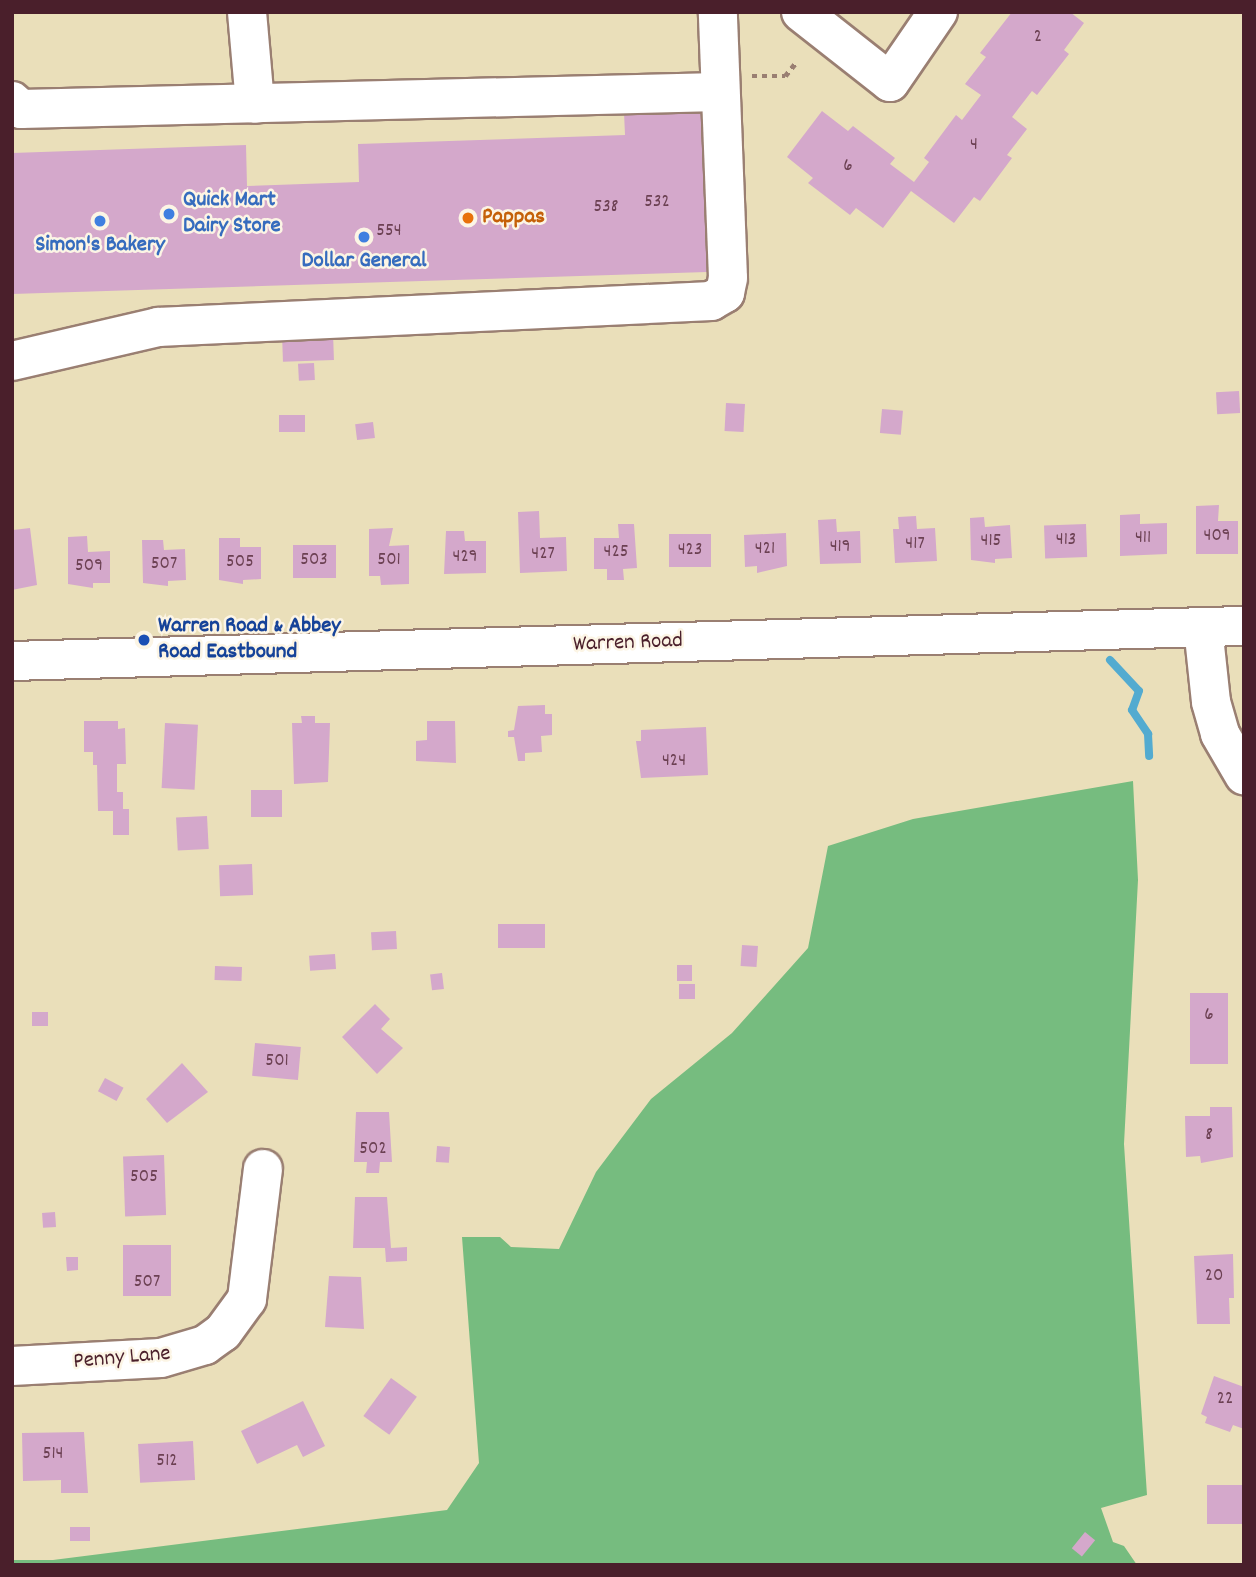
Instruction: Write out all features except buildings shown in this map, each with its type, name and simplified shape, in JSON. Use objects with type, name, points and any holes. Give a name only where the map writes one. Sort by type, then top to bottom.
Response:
[{"type":"street","points":[[247,12],[255,104]]},
{"type":"street","points":[[12,361],[158,327],[711,301],[725,293],[728,278],[730,84],[718,12]]},
{"type":"street","points":[[801,12],[890,82],[938,12]]},
{"type":"street","points":[[12,101],[21,109],[255,104],[730,84]]},
{"type":"street","name":"Warren Road","points":[[12,661],[1244,626]]},
{"type":"street","points":[[1203,627],[1211,702],[1220,734],[1244,775]]},
{"type":"street","name":"Penny Lane","points":[[12,1366],[161,1358],[205,1345],[223,1332],[247,1299],[263,1169]]},
{"type":"path","points":[[730,84],[785,76],[797,61]]},
{"type":"green space","points":[[1133,781],[1138,880],[1124,1144],[1147,1495],[1101,1508],[1113,1542],[1124,1546],[1137,1565],[12,1565],[12,1560],[53,1560],[447,1510],[479,1463],[462,1237],[500,1237],[511,1247],[559,1249],[596,1172],[651,1099],[732,1033],[808,948],[828,846],[913,819]]},
{"type":"waterway","points":[[1110,660],[1139,691],[1132,710],[1148,734],[1149,756]]},
{"type":"place","name":"Quick Mart Dairy Store","points":[[169,214]]},
{"type":"place","name":"Pappas","points":[[468,218]]},
{"type":"place","name":"Simon's Bakery","points":[[100,221]]},
{"type":"place","name":"Dollar General","points":[[364,237]]},
{"type":"place","name":"Warren Road & Abbey Road Eastbound","points":[[144,640]]}]
